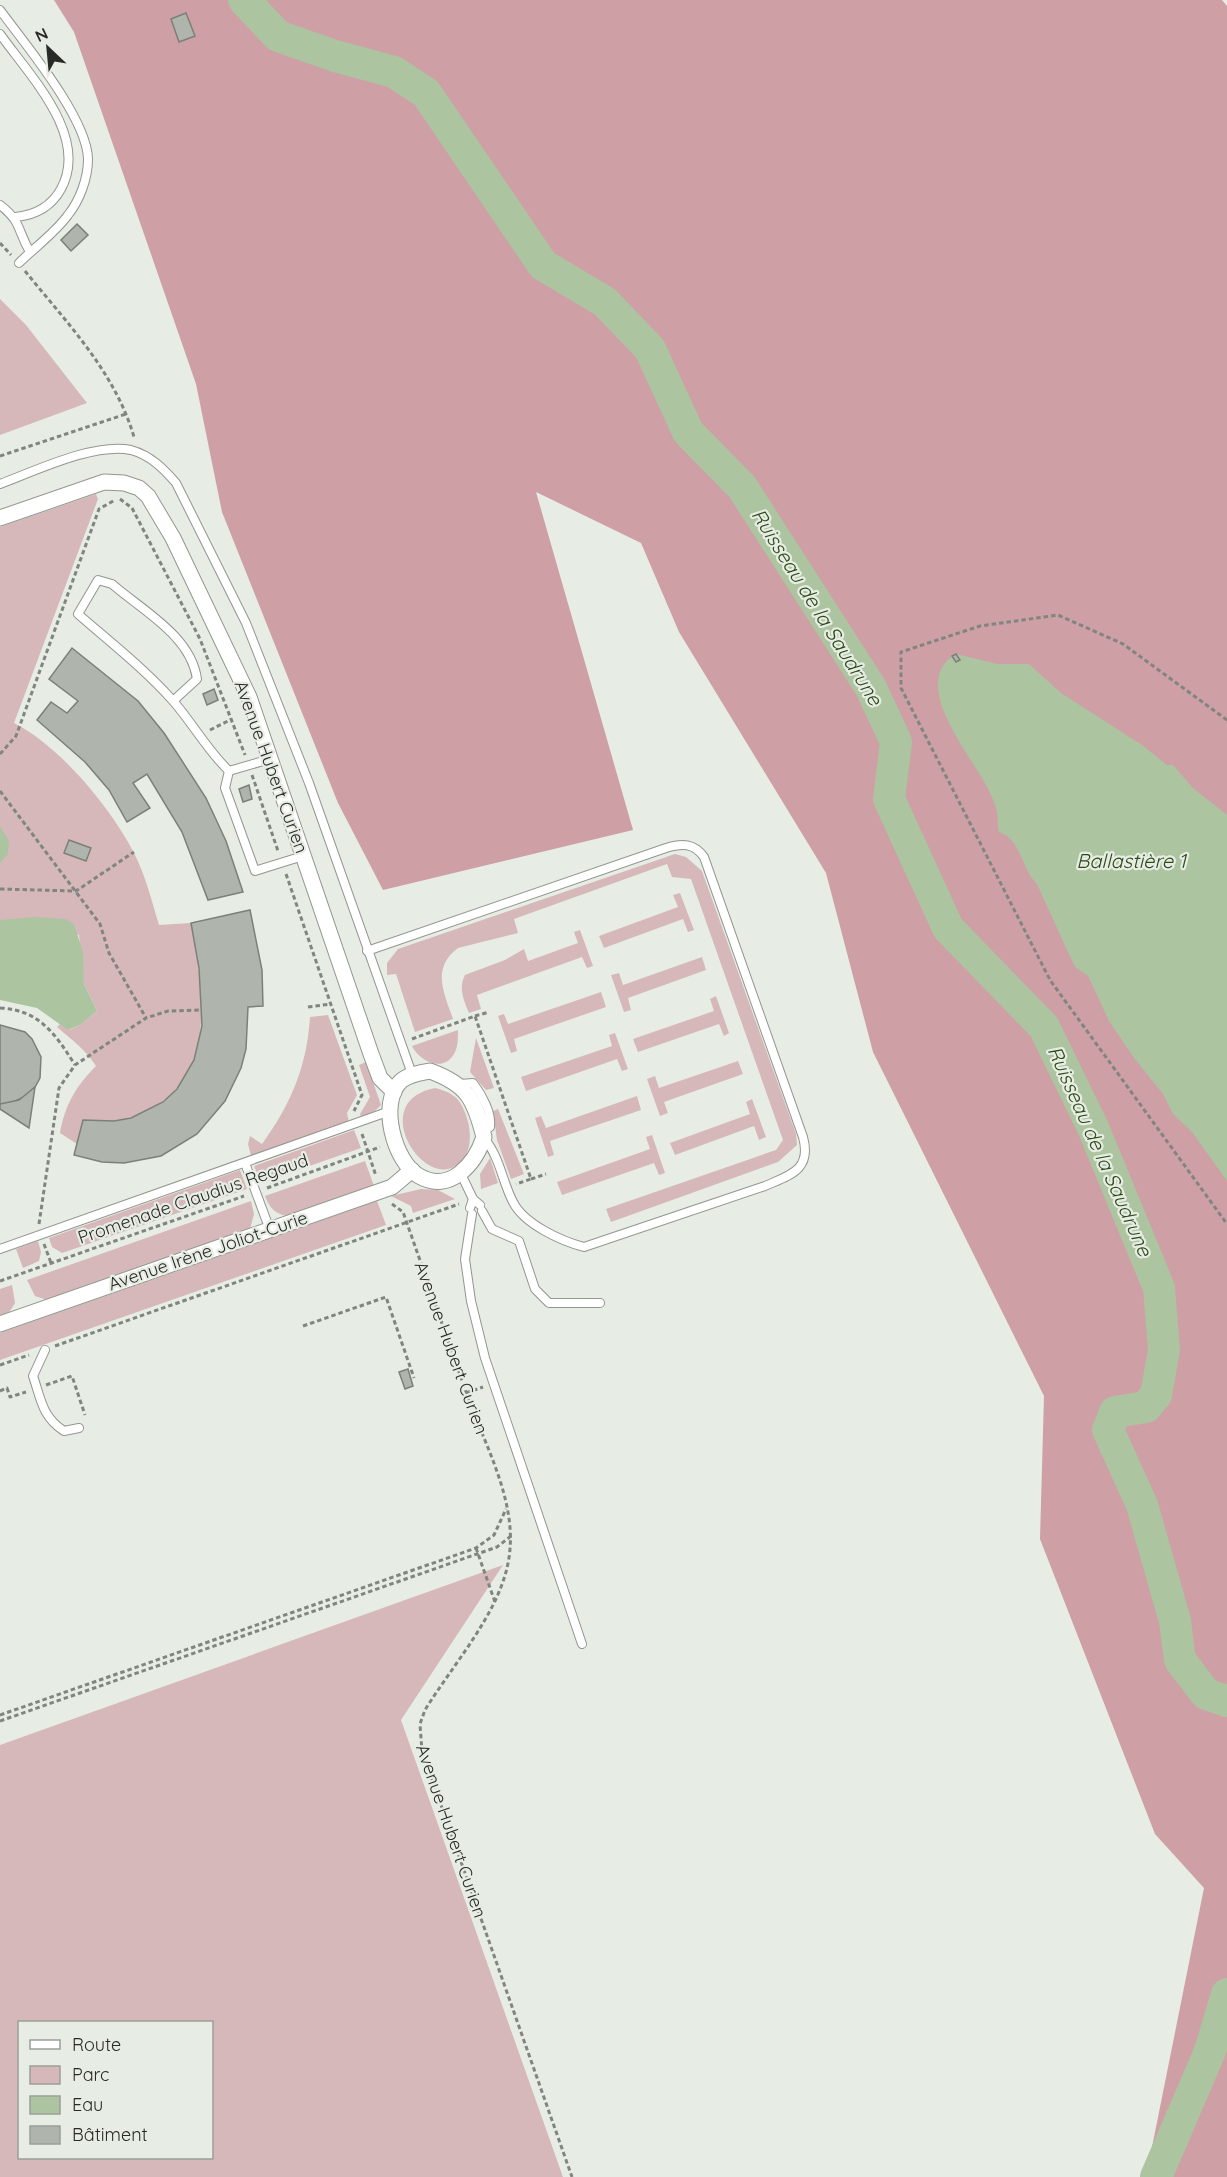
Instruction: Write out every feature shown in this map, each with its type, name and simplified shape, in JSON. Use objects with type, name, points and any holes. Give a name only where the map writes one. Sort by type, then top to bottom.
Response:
[{"type":"street","name":"Avenue Hubert Curien","points":[[0,519],[104,482],[124,483],[139,488],[148,496],[173,538],[249,697],[380,1078],[394,1092]]},
{"type":"street","points":[[430,1071],[460,1084],[466,1091],[484,1134],[477,1157],[461,1174],[442,1180],[421,1177],[412,1170],[396,1142],[389,1100],[399,1082],[412,1074],[430,1071]]},
{"type":"street","name":"Avenue Irène Joliot-Curie","points":[[0,1324],[392,1187],[412,1170]]},
{"type":"lane","points":[[0,10],[72,115],[83,136],[88,159],[85,184],[68,215],[19,263]]},
{"type":"lane","points":[[0,34],[55,113],[66,136],[69,156],[65,181],[57,196],[33,215],[16,217]]},
{"type":"lane","points":[[0,205],[16,217],[22,239],[30,252]]},
{"type":"lane","points":[[0,484],[71,459],[117,449],[132,450],[148,458],[163,467],[176,483],[246,623],[309,783],[412,1074]]},
{"type":"lane","points":[[173,701],[197,679],[194,662],[183,643],[112,584],[98,580],[78,614],[173,701],[229,771]]},
{"type":"lane","points":[[229,771],[270,759]]},
{"type":"lane","points":[[229,771],[225,788],[255,871],[303,856]]},
{"type":"lane","points":[[367,951],[666,848],[687,844],[699,850],[704,857],[803,1137],[805,1157],[800,1167],[790,1175],[765,1186],[584,1247],[531,1221],[516,1207],[493,1148],[484,1134]]},
{"type":"lane","points":[[0,1249],[390,1111]]},
{"type":"lane","points":[[245,1163],[270,1230]]},
{"type":"lane","points":[[461,1174],[472,1199],[481,1208],[492,1229],[519,1241],[535,1289],[549,1303],[600,1303]]},
{"type":"lane","points":[[472,1199],[465,1259],[471,1301],[493,1384],[582,1644]]},
{"type":"lane","points":[[45,1350],[33,1376],[46,1415],[64,1431],[80,1428]]},
{"type":"path","points":[[0,243],[19,263],[92,354],[111,382],[127,414],[134,440]]},
{"type":"path","points":[[0,456],[127,414]]},
{"type":"path","points":[[0,754],[16,736],[99,509],[114,500],[120,501],[122,492]]},
{"type":"path","name":"Avenue Hubert Curien","points":[[120,501],[132,508],[152,544],[200,639],[232,719],[362,1095],[354,1112],[358,1124]]},
{"type":"path","points":[[1227,720],[1123,644],[1058,615],[980,626],[901,652],[901,688],[1050,980],[1227,1224]]},
{"type":"path","points":[[202,736],[218,724],[232,719]]},
{"type":"path","points":[[0,791],[100,924],[109,953],[146,1018]]},
{"type":"path","points":[[0,889],[76,891],[134,852]]},
{"type":"path","points":[[308,1007],[331,1004]]},
{"type":"path","points":[[0,1008],[24,1013],[53,1031],[75,1065]]},
{"type":"path","points":[[39,1226],[59,1088],[75,1065],[146,1018],[168,1011],[202,1010]]},
{"type":"path","points":[[475,1016],[489,1012]]},
{"type":"path","name":"Promenade Claudius Regaud","points":[[0,1281],[396,1142]]},
{"type":"path","points":[[531,1179],[546,1174]]},
{"type":"path","name":"Avenue Hubert Curien","points":[[45,1350],[407,1223],[466,1393],[499,1479],[512,1535],[507,1568],[495,1602],[425,1710],[420,1736],[422,1751],[572,2177]]},
{"type":"path","points":[[303,1326],[386,1297],[414,1378]]},
{"type":"path","points":[[0,1365],[45,1350]]},
{"type":"path","points":[[466,1393],[493,1384]]},
{"type":"path","points":[[0,1715],[476,1548],[494,1535],[507,1507]]},
{"type":"path","points":[[0,1721],[478,1554],[497,1547],[512,1535]]},
{"type":"path","points":[[476,1548],[495,1602]]},
{"type":"green space","points":[[0,299],[26,325],[87,403],[0,435]]},
{"type":"green space","points":[[96,494],[98,499],[14,723],[31,733],[66,763],[83,780],[113,818],[139,863],[159,925],[191,923],[199,972],[201,1024],[197,1048],[189,1071],[175,1091],[154,1107],[130,1118],[111,1121],[83,1120],[77,1144],[60,1133],[62,1123],[72,1097],[96,1066],[83,1049],[57,1027],[60,1024],[69,1030],[80,1025],[97,1011],[84,984],[79,935],[0,920],[0,527]]},
{"type":"green space","points":[[675,854],[686,857],[702,871],[796,1134],[797,1145],[778,1162],[611,1222],[606,1209],[776,1150],[783,1140],[691,879],[672,877],[667,864],[514,919],[518,933],[458,948],[450,956],[442,972],[444,990],[453,1019],[415,1032],[396,974],[387,975],[387,963],[398,949]]},
{"type":"green space","points":[[680,893],[694,930],[688,932],[683,919],[604,948],[599,936],[678,907],[673,895]]},
{"type":"green space","points":[[580,930],[593,966],[587,968],[582,957],[477,995],[481,1009],[469,1013],[462,990],[465,975],[505,960],[524,949],[528,961],[578,943],[574,932]]},
{"type":"green space","points":[[702,957],[706,970],[628,998],[631,1010],[624,1012],[611,975],[619,973],[623,985]]},
{"type":"green space","points":[[601,992],[606,1007],[514,1039],[517,1051],[511,1053],[498,1016],[504,1014],[508,1024]]},
{"type":"green space","points":[[716,996],[729,1033],[724,1036],[719,1024],[638,1052],[633,1039],[714,1011],[710,999]]},
{"type":"green space","points":[[328,1015],[357,1095],[347,1113],[349,1122],[251,1156],[248,1144],[250,1136],[262,1144],[296,1084],[305,1052],[310,1017]]},
{"type":"green space","points":[[458,1030],[454,1054],[444,1063],[438,1064],[425,1060],[412,1046]]},
{"type":"green space","points":[[615,1033],[628,1069],[622,1071],[617,1059],[526,1091],[521,1077],[612,1046],[609,1035]]},
{"type":"green space","points":[[476,1038],[494,1088],[486,1090],[470,1072]]},
{"type":"green space","points":[[738,1061],[743,1074],[664,1102],[668,1113],[660,1116],[647,1079],[655,1076],[659,1088]]},
{"type":"green space","points":[[366,1062],[381,1105],[375,1111],[361,1117],[360,1114],[370,1097],[359,1065]]},
{"type":"green space","points":[[435,1088],[457,1098],[466,1114],[469,1129],[467,1152],[464,1158],[450,1168],[435,1168],[421,1159],[410,1145],[403,1128],[404,1111],[414,1097]]},
{"type":"green space","points":[[637,1096],[641,1110],[550,1141],[554,1155],[548,1157],[535,1118],[541,1116],[546,1128]]},
{"type":"green space","points":[[752,1099],[766,1137],[759,1140],[754,1126],[675,1155],[670,1143],[750,1114],[746,1102]]},
{"type":"green space","points":[[498,1109],[524,1174],[511,1179],[497,1140],[493,1111]]},
{"type":"green space","points":[[354,1130],[361,1148],[261,1183],[254,1166]]},
{"type":"green space","points":[[652,1135],[665,1173],[659,1175],[654,1163],[562,1195],[557,1182],[650,1149],[646,1137]]},
{"type":"green space","points":[[490,1158],[498,1183],[481,1189],[480,1174]]},
{"type":"green space","points":[[365,1161],[374,1186],[287,1216],[273,1209],[265,1196]]},
{"type":"green space","points":[[240,1170],[247,1189],[62,1253],[52,1247],[49,1238]]},
{"type":"green space","points":[[421,1189],[438,1190],[455,1199],[413,1213],[411,1206],[391,1196]]},
{"type":"green space","points":[[251,1201],[254,1214],[250,1229],[47,1300],[35,1296],[27,1280]]},
{"type":"green space","points":[[377,1201],[386,1225],[0,1360],[0,1333]]},
{"type":"green space","points":[[38,1241],[41,1252],[39,1261],[23,1268],[16,1249]]},
{"type":"green space","points":[[12,1285],[15,1303],[8,1314],[0,1317],[0,1289]]},
{"type":"green space","points":[[503,1565],[401,1720],[563,2177],[0,2177],[0,1745]]},
{"type":"shaded area","points":[[54,0],[1222,0],[1227,6],[1227,2177],[1146,2177],[1204,1888],[1155,1834],[1040,1539],[1044,1396],[873,1052],[826,873],[679,632],[641,543],[536,492],[633,830],[383,890],[338,803],[222,512],[196,384],[74,32]]},
{"type":"water","name":"Ballastière 1","points":[[956,654],[998,664],[1029,664],[1061,693],[1142,745],[1167,765],[1173,765],[1193,788],[1227,815],[1227,1181],[1192,1132],[1173,1114],[1163,1094],[1134,1058],[1109,1021],[1088,976],[1076,968],[1072,961],[1037,884],[1017,848],[1007,836],[999,832],[992,797],[957,738],[940,700],[938,682],[943,666]]},
{"type":"water","points":[[0,826],[9,841],[8,854],[0,863]]},
{"type":"water","points":[[35,917],[65,919],[74,924],[83,952],[84,984],[97,1011],[80,1025],[68,1030],[37,1008],[0,1000],[0,920]]},
{"type":"building","points":[[186,13],[195,36],[179,42],[171,19]]},
{"type":"building","points":[[77,224],[88,235],[71,251],[61,240]]},
{"type":"building","points":[[72,648],[138,701],[164,733],[206,798],[226,841],[243,892],[208,900],[182,832],[147,774],[133,783],[150,808],[127,822],[109,790],[85,762],[37,720],[51,702],[67,713],[78,701],[49,679]]},
{"type":"building","points":[[956,654],[960,660],[956,662],[952,656]]},
{"type":"building","points":[[214,689],[218,700],[207,705],[203,694]]},
{"type":"building","points":[[249,785],[252,799],[243,802],[239,789]]},
{"type":"building","points":[[69,840],[91,848],[86,861],[64,853]]},
{"type":"building","points":[[250,910],[262,970],[263,1006],[248,1007],[246,1049],[241,1068],[225,1101],[197,1134],[161,1156],[124,1163],[102,1162],[74,1155],[83,1120],[114,1121],[131,1118],[163,1102],[177,1089],[194,1060],[202,1026],[199,968],[191,923]]},
{"type":"building","points":[[0,1025],[25,1032],[32,1039],[41,1057],[40,1078],[35,1087],[28,1095],[9,1104],[0,1104]]},
{"type":"building","points":[[35,1087],[29,1128],[0,1109],[0,1104],[19,1100]]},
{"type":"building","points":[[408,1369],[413,1386],[405,1389],[399,1372]]},
{"type":"waterway","name":"Ruisseau de la Saudrune","points":[[244,0],[278,36],[335,56],[394,72],[426,93],[543,265],[605,302],[650,349],[688,432],[742,487],[871,688],[896,742],[889,799],[948,928],[1044,1027],[1094,1130],[1159,1288],[1164,1350],[1156,1395],[1146,1407],[1115,1412],[1108,1430],[1142,1505],[1175,1621],[1180,1660],[1206,1694],[1227,1701]]},
{"type":"waterway","name":"Ruisseau de la Saudrune","points":[[1156,2177],[1210,2051],[1227,1994]]}]
